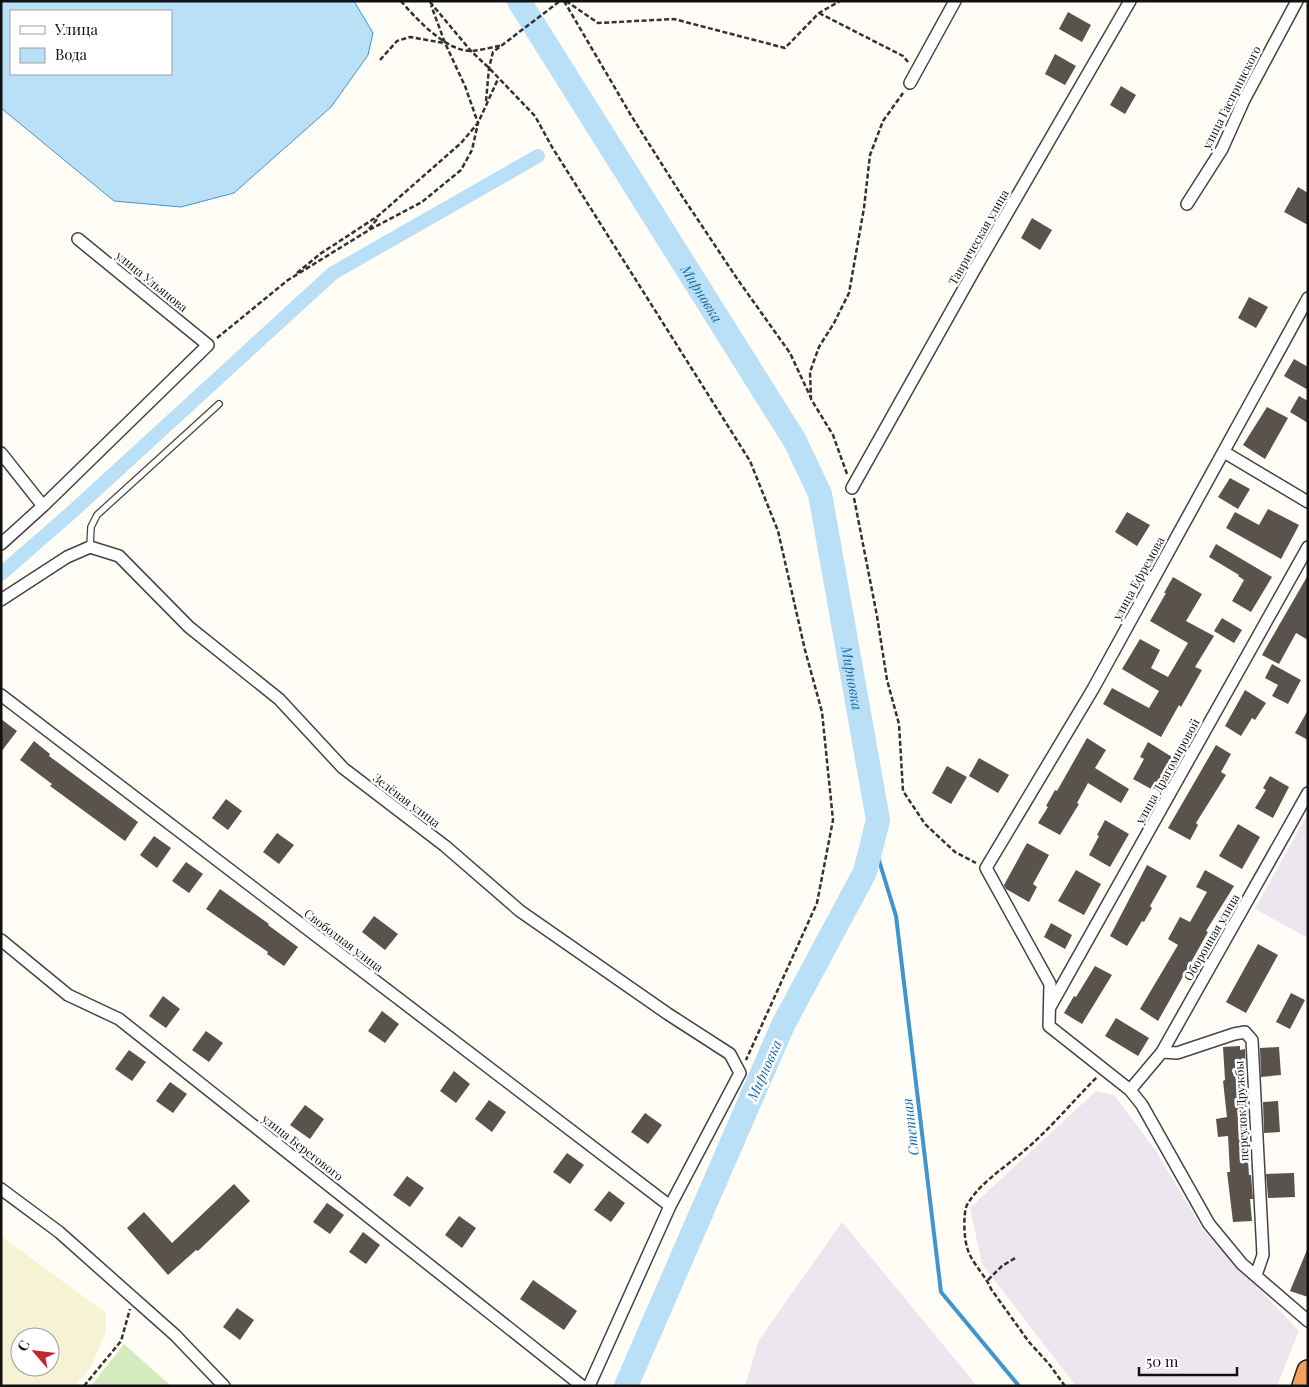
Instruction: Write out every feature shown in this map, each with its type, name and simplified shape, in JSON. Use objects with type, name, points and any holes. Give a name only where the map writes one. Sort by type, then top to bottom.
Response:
[{"type":"highway","points":[[1303,1386],[1308,1371]]},
{"type":"street","points":[[910,83],[955,1]]},
{"type":"street","name":"Таврическая улица","points":[[852,488],[976,267],[1130,1]]},
{"type":"street","name":"улица Гаспринского","points":[[1187,204],[1222,149],[1244,100],[1297,1]]},
{"type":"street","name":"улица Ульянова","points":[[78,239],[208,345]]},
{"type":"street","name":"улица Ефремова","points":[[1049,1008],[1050,984],[986,868],[1093,689],[1308,298]]},
{"type":"street","points":[[1,544],[43,506],[208,345]]},
{"type":"street","points":[[1224,452],[1308,502]]},
{"type":"street","points":[[1,453],[43,506]]},
{"type":"street","points":[[1,600],[67,557],[90,547]]},
{"type":"street","name":"Зелёная улица","points":[[90,547],[119,556],[189,627],[279,699],[342,768],[446,846],[520,911],[668,1014],[730,1054],[740,1073]]},
{"type":"street","name":"улица Драгомировой","points":[[1049,1008],[1308,547]]},
{"type":"street","name":"Свободная улица","points":[[1,695],[670,1206]]},
{"type":"street","name":"Оборонная улица","points":[[1130,1090],[1162,1052],[1308,793]]},
{"type":"street","name":"улица Берегового","points":[[1,940],[68,995],[119,1019],[582,1386]]},
{"type":"street","points":[[1049,1008],[1049,1026],[1130,1090],[1142,1105],[1209,1224],[1242,1264],[1308,1321]]},
{"type":"street","name":"переулок Дружбы","points":[[1162,1052],[1177,1053],[1245,1032],[1252,1040],[1263,1255],[1256,1275]]},
{"type":"street","points":[[588,1386],[670,1206],[740,1073]]},
{"type":"street","points":[[1,1189],[60,1232],[175,1335],[224,1386]]},
{"type":"lane","points":[[90,547],[91,527],[97,514],[219,404]]},
{"type":"path","points":[[401,1],[413,16],[445,43]]},
{"type":"path","points":[[485,104],[489,68],[493,52],[505,45],[560,1]]},
{"type":"path","points":[[566,1],[598,22],[674,19],[785,48],[820,13],[840,1]]},
{"type":"path","points":[[566,1],[632,117],[677,188],[790,354],[811,399]]},
{"type":"path","points":[[429,2],[465,86],[478,123]]},
{"type":"path","points":[[429,2],[471,51],[535,116],[750,460],[778,531],[805,650],[822,712],[833,820],[817,903],[740,1073]]},
{"type":"path","points":[[380,60],[397,41],[410,37],[445,43],[471,51],[505,45]]},
{"type":"path","points":[[288,280],[369,230],[422,202],[461,170],[472,150],[478,123],[498,78]]},
{"type":"path","points":[[208,345],[320,254],[378,216],[461,142],[478,123]]},
{"type":"path","points":[[369,230],[378,216]]},
{"type":"path","points":[[1065,1386],[1029,1342],[991,1289],[988,1280],[976,1267],[967,1247],[966,1206],[994,1175],[1026,1149],[1105,1070]]},
{"type":"path","points":[[988,1280],[1002,1266],[1017,1257]]},
{"type":"path","points":[[84,1386],[120,1341],[134,1298]]},
{"type":"shaded area","points":[[1308,813],[1308,938],[1255,909]]},
{"type":"shaded area","points":[[1096,1091],[1114,1095],[1156,1151],[1203,1230],[1299,1331],[1277,1386],[1076,1386],[982,1264],[970,1208]]},
{"type":"shaded area","points":[[842,1222],[977,1386],[745,1386],[759,1340]]},
{"type":"shaded area","points":[[1,1236],[106,1313],[106,1332],[91,1367],[75,1386],[1,1386]]},
{"type":"green space","points":[[124,1344],[171,1386],[91,1386]]},
{"type":"water","points":[[1,1],[354,1],[373,33],[368,55],[331,107],[234,193],[181,207],[114,201],[1,108]]},
{"type":"building","points":[[1068,12],[1091,25],[1082,42],[1059,29]]},
{"type":"building","points":[[1055,54],[1076,66],[1065,85],[1045,74]]},
{"type":"building","points":[[1121,86],[1136,95],[1125,114],[1110,105]]},
{"type":"building","points":[[1298,187],[1308,193],[1308,225],[1284,212]]},
{"type":"building","points":[[1032,218],[1052,230],[1040,250],[1021,238]]},
{"type":"building","points":[[1249,297],[1268,307],[1256,328],[1238,318]]},
{"type":"building","points":[[1294,359],[1308,367],[1308,390],[1284,376]]},
{"type":"building","points":[[1299,396],[1308,401],[1308,423],[1290,412]]},
{"type":"building","points":[[1267,407],[1288,418],[1265,459],[1243,445]]},
{"type":"building","points":[[1230,478],[1250,489],[1238,509],[1218,497]]},
{"type":"building","points":[[1268,509],[1299,525],[1281,559],[1226,528],[1235,512],[1259,525]]},
{"type":"building","points":[[1127,512],[1150,525],[1137,546],[1115,532]]},
{"type":"building","points":[[1216,544],[1272,577],[1251,612],[1232,601],[1244,580],[1209,557]]},
{"type":"building","points":[[1308,575],[1308,640],[1296,633],[1279,664],[1262,655]]},
{"type":"building","points":[[1173,577],[1202,594],[1186,621],[1214,636],[1195,667],[1202,670],[1161,737],[1103,704],[1112,688],[1149,708],[1159,691],[1122,669],[1140,639],[1160,650],[1151,668],[1168,677],[1188,643],[1150,621]]},
{"type":"building","points":[[1222,618],[1242,630],[1234,643],[1214,631]]},
{"type":"building","points":[[1272,664],[1301,680],[1288,704],[1272,696],[1278,685],[1265,678]]},
{"type":"building","points":[[1245,690],[1266,703],[1255,720],[1252,718],[1241,736],[1225,726]]},
{"type":"building","points":[[1308,710],[1308,740],[1295,733]]},
{"type":"building","points":[[1,719],[17,731],[1,752]]},
{"type":"building","points":[[1087,738],[1106,750],[1095,768],[1129,789],[1121,803],[1088,783],[1077,803],[1079,804],[1060,835],[1038,823],[1048,807],[1046,806],[1055,790],[1057,791]]},
{"type":"building","points":[[34,741],[50,754],[49,756],[138,822],[125,841],[50,786],[52,784],[20,760]]},
{"type":"building","points":[[1148,742],[1172,757],[1153,790],[1133,779],[1144,759],[1140,757]]},
{"type":"building","points":[[1216,745],[1231,754],[1221,772],[1226,775],[1196,823],[1198,825],[1190,840],[1168,828]]},
{"type":"building","points":[[979,758],[1009,775],[998,793],[969,776]]},
{"type":"building","points":[[947,766],[967,777],[951,804],[932,793]]},
{"type":"building","points":[[1270,776],[1289,787],[1273,818],[1255,808],[1266,790],[1263,788]]},
{"type":"building","points":[[226,799],[242,811],[228,830],[212,818]]},
{"type":"building","points":[[1105,820],[1129,834],[1110,867],[1089,855]]},
{"type":"building","points":[[1238,824],[1260,837],[1242,869],[1219,856]]},
{"type":"building","points":[[277,833],[294,845],[279,864],[263,852]]},
{"type":"building","points":[[154,836],[171,848],[157,868],[140,855]]},
{"type":"building","points":[[1027,843],[1049,855],[1033,884],[1037,887],[1029,902],[1006,889],[1004,885]]},
{"type":"building","points":[[186,862],[203,874],[189,893],[172,881]]},
{"type":"building","points":[[1147,865],[1167,876],[1150,906],[1152,908],[1144,922],[1142,921],[1127,946],[1110,936]]},
{"type":"building","points":[[1076,870],[1101,884],[1084,915],[1058,901]]},
{"type":"building","points":[[1205,870],[1234,886],[1206,931],[1208,932],[1158,1021],[1140,1009],[1178,945],[1168,939],[1180,917],[1190,922],[1207,892],[1196,887]]},
{"type":"building","points":[[220,889],[298,947],[284,966],[267,954],[268,952],[206,909]]},
{"type":"building","points":[[374,916],[398,934],[385,950],[362,932]]},
{"type":"building","points":[[1051,923],[1072,935],[1065,949],[1044,937]]},
{"type":"building","points":[[1258,944],[1278,955],[1246,1013],[1226,1002]]},
{"type":"building","points":[[1095,966],[1112,975],[1082,1024],[1064,1013]]},
{"type":"building","points":[[1291,993],[1305,1000],[1290,1029],[1276,1022]]},
{"type":"building","points":[[163,996],[180,1009],[166,1028],[149,1016]]},
{"type":"building","points":[[382,1011],[399,1024],[385,1043],[368,1031]]},
{"type":"building","points":[[1116,1018],[1149,1038],[1138,1056],[1105,1036]]},
{"type":"building","points":[[206,1031],[223,1043],[209,1062],[192,1050]]},
{"type":"building","points":[[1240,1046],[1240,1050],[1245,1049],[1246,1078],[1243,1078],[1245,1104],[1248,1103],[1249,1134],[1246,1134],[1253,1199],[1250,1199],[1252,1221],[1233,1222],[1227,1172],[1230,1172],[1228,1136],[1218,1137],[1216,1119],[1227,1117],[1223,1081],[1225,1080],[1223,1047]]},
{"type":"building","points":[[1279,1047],[1281,1075],[1261,1077],[1260,1048]]},
{"type":"building","points":[[129,1050],[146,1062],[132,1081],[115,1069]]},
{"type":"building","points":[[454,1071],[470,1084],[456,1103],[440,1091]]},
{"type":"building","points":[[170,1082],[187,1094],[173,1113],[156,1101]]},
{"type":"building","points":[[489,1100],[506,1112],[492,1132],[475,1119]]},
{"type":"building","points":[[1278,1101],[1280,1132],[1264,1133],[1263,1102]]},
{"type":"building","points":[[305,1105],[324,1119],[310,1139],[290,1125]]},
{"type":"building","points":[[645,1113],[662,1125],[648,1144],[631,1132]]},
{"type":"building","points":[[567,1153],[584,1165],[570,1184],[553,1172]]},
{"type":"building","points":[[1294,1173],[1295,1197],[1268,1198],[1266,1174]]},
{"type":"building","points":[[407,1176],[424,1188],[410,1207],[393,1195]]},
{"type":"building","points":[[234,1184],[250,1201],[198,1251],[196,1250],[168,1275],[127,1228],[144,1212],[172,1243]]},
{"type":"building","points":[[609,1191],[625,1203],[611,1222],[594,1210]]},
{"type":"building","points":[[327,1203],[344,1215],[330,1234],[313,1222]]},
{"type":"building","points":[[459,1216],[476,1228],[462,1248],[445,1235]]},
{"type":"building","points":[[363,1232],[380,1245],[366,1264],[349,1252]]},
{"type":"building","points":[[1308,1250],[1308,1297],[1290,1291]]},
{"type":"building","points":[[533,1280],[577,1311],[564,1330],[520,1299]]},
{"type":"building","points":[[237,1308],[254,1320],[240,1340],[223,1327]]},
{"type":"waterway","name":"Мирновка","points":[[519,1],[795,441],[820,494],[878,820],[865,872],[783,1025],[626,1386]]},
{"type":"waterway","points":[[1,574],[72,512],[333,273],[538,156]]},
{"type":"waterway","name":"Степная","points":[[873,841],[896,916],[941,1292],[1019,1386]]}]
